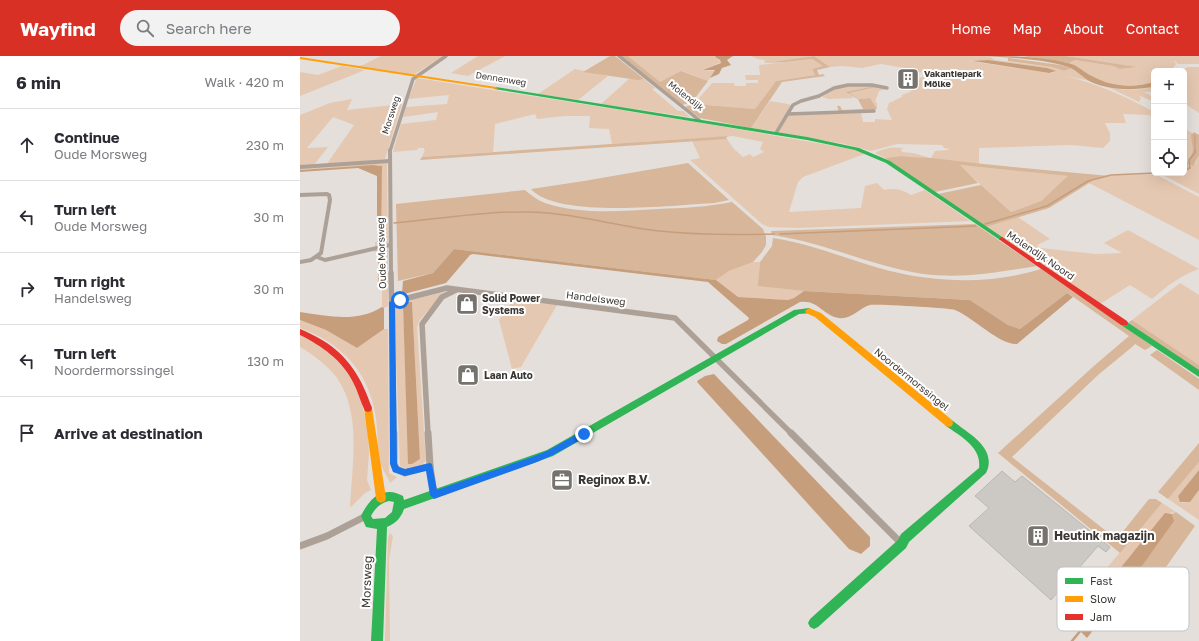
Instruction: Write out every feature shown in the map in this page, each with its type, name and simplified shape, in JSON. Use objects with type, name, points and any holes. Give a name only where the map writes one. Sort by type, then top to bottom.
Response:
[{"type":"street","points":[[416,76],[446,56]]},
{"type":"street","name":"Molendijk","points":[[619,56],[699,120],[837,144],[871,153]]},
{"type":"street","name":"Dennenweg","points":[[300,58],[699,120]]},
{"type":"street","name":"Morsweg","points":[[389,161],[389,154],[396,131],[413,79],[416,76]]},
{"type":"street","points":[[776,133],[796,103],[819,96],[840,86],[872,85],[887,88]]},
{"type":"street","points":[[788,114],[874,111]]},
{"type":"street","name":"Molendijk Noord","points":[[871,153],[888,162],[935,193],[1199,374]]},
{"type":"street","points":[[300,167],[389,161]]},
{"type":"street","name":"Oude Morsweg","points":[[389,161],[394,467],[400,472],[405,473],[430,466]]},
{"type":"street","points":[[300,195],[319,193],[330,195],[322,252],[317,258]]},
{"type":"street","points":[[300,262],[317,258],[325,260],[390,245]]},
{"type":"street","name":"Handelsweg","points":[[392,302],[447,288],[671,317],[677,320],[715,358]]},
{"type":"street","points":[[434,495],[430,466],[422,324],[442,297],[458,290]]},
{"type":"street","name":"Noordermorssingel","points":[[400,506],[550,453],[797,312],[803,310],[811,312],[818,315],[979,447],[984,455],[986,463],[983,470],[905,538],[902,544],[814,623]]},
{"type":"street","points":[[300,332],[324,344],[338,355],[351,368],[360,382],[367,403],[372,426],[381,498]]},
{"type":"street","points":[[715,358],[886,530],[902,544]]},
{"type":"street","points":[[300,546],[327,536],[366,516],[372,504],[381,498],[389,496],[396,497],[400,506],[394,517],[382,524],[370,524],[366,516]]},
{"type":"street","name":"Morsweg","points":[[377,641],[382,524]]},
{"type":"shaded area","points":[[381,56],[444,56],[413,75],[356,66],[363,65]]},
{"type":"shaded area","points":[[478,56],[505,56],[468,76],[451,73]]},
{"type":"shaded area","points":[[610,56],[615,56],[644,79],[638,80],[583,72]]},
{"type":"shaded area","points":[[620,56],[628,56],[660,82],[681,71],[708,81],[692,102],[682,105]]},
{"type":"shaded area","points":[[628,56],[716,56],[715,57],[721,62],[704,70],[715,71],[708,81],[682,71],[660,82]]},
{"type":"shaded area","points":[[733,56],[727,60],[731,65],[722,68],[719,74],[710,78],[715,70],[703,70],[721,63],[720,60],[715,57]]},
{"type":"shaded area","points":[[751,56],[813,56],[764,63],[765,60]]},
{"type":"shaded area","points":[[814,56],[981,56],[990,57],[995,60],[1052,67],[1064,71],[1072,68],[1090,81],[1066,76],[1111,91],[1133,101],[1151,110],[1151,119],[1150,115],[1123,114],[1126,123],[1105,123],[1110,133],[1110,141],[1103,148],[1071,145],[979,148],[979,164],[901,156],[885,158],[875,153],[886,149],[897,148],[905,149],[901,149],[902,152],[913,153],[931,158],[935,151],[950,149],[944,148],[942,145],[897,144],[871,151],[845,144],[780,133],[779,131],[789,115],[861,113],[863,122],[875,122],[875,119],[892,120],[887,109],[889,103],[910,92],[921,77],[928,78],[925,76],[925,73],[881,64],[862,68],[843,66],[830,67]],"holes":[[[962,60],[978,62],[988,60],[1047,68],[1055,72],[1049,73]]]},
{"type":"shaded area","points":[[814,56],[830,67],[817,70],[819,75],[823,74],[825,76],[782,82],[751,128],[700,118],[685,107],[694,104],[755,109],[776,81],[815,75],[812,69],[823,66],[812,59],[764,63]]},
{"type":"shaded area","points":[[980,56],[1024,57],[1068,63],[1075,65],[1099,80],[1131,86],[1151,83],[1151,87],[1130,89],[1106,87],[1091,82],[1071,68],[1058,64]]},
{"type":"shaded area","points":[[1022,56],[1066,56],[1137,67],[1120,69],[1113,66],[1075,60],[1069,63]]},
{"type":"shaded area","points":[[1066,56],[1199,56],[1199,64],[1178,64],[1174,60],[1176,64],[1173,68],[1151,68],[1151,83],[1139,85],[1115,84],[1100,80],[1069,63],[1075,60],[1113,66],[1120,69],[1135,67]]},
{"type":"shaded area","points":[[1008,58],[1072,68],[1064,71],[1052,67],[1008,61]]},
{"type":"shaded area","points":[[812,59],[824,66],[812,69],[815,75],[776,81],[755,109],[694,104],[712,83],[734,83],[735,86],[746,86],[746,83],[758,83],[758,80],[746,80],[745,75],[760,75],[759,65]]},
{"type":"shaded area","points":[[988,60],[1047,68],[1056,71],[1049,73],[973,61]]},
{"type":"shaded area","points":[[342,66],[365,70],[300,96],[300,72],[318,75]]},
{"type":"shaded area","points":[[1199,67],[1199,113],[1187,105],[1186,68]]},
{"type":"shaded area","points":[[575,69],[608,76],[578,100],[538,94]]},
{"type":"shaded area","points":[[417,78],[696,122],[867,153],[803,177],[798,182],[789,212],[861,208],[865,186],[877,183],[884,190],[891,189],[904,191],[911,195],[925,190],[970,221],[798,228],[769,227],[762,224],[690,160],[700,158],[692,141],[727,139],[734,149],[743,157],[750,154],[753,157],[764,152],[760,149],[763,142],[733,136],[612,144],[609,129],[589,128],[590,116],[565,116],[537,119],[535,114],[495,124],[493,152],[422,157],[425,150],[424,148],[393,152],[401,124],[436,120],[438,112],[403,117],[406,107],[447,104],[449,95],[408,99]]},
{"type":"shaded area","points":[[629,79],[644,79],[655,88],[652,89],[678,111],[683,111],[690,117],[601,104]]},
{"type":"shaded area","points":[[845,86],[875,86],[845,92],[854,98],[829,99],[822,97],[835,89]]},
{"type":"shaded area","points":[[875,86],[877,87],[849,93],[859,99],[870,98],[877,109],[870,111],[839,112],[837,106],[840,106],[842,110],[863,109],[858,99],[845,92]]},
{"type":"shaded area","points":[[877,87],[885,89],[879,91],[875,102],[877,103],[877,109],[870,98],[859,99],[848,93]]},
{"type":"shaded area","points":[[1110,88],[1122,90],[1151,88],[1151,92],[1144,92],[1151,96],[1151,101],[1138,95],[1141,98],[1139,102]]},
{"type":"shaded area","points":[[352,99],[347,110],[402,104],[385,159],[326,165],[354,125],[333,117],[307,148],[328,147],[314,165],[300,166],[300,115],[330,103]]},
{"type":"shaded area","points":[[770,101],[788,104],[791,106],[775,131],[751,128]]},
{"type":"shaded area","points":[[1187,130],[1192,133],[1193,150],[1190,156],[1195,164],[1199,155],[1199,194],[1165,176],[1187,176],[1187,170],[1189,169]]},
{"type":"shaded area","points":[[1194,132],[1199,135],[1199,155],[1193,166],[1188,163],[1189,169],[1187,170],[1187,162],[1193,150],[1191,135]]},
{"type":"shaded area","points":[[729,136],[726,137],[727,139],[420,160],[422,157]]},
{"type":"shaded area","points":[[901,156],[935,158],[1110,176],[1094,180],[1049,208],[986,227],[938,194],[981,185],[1011,212],[1041,201],[1068,176],[960,165],[978,183],[935,192],[885,158]]},
{"type":"shaded area","points":[[387,163],[388,244],[375,248],[375,242],[378,242],[382,177],[380,165],[300,170],[300,168]]},
{"type":"shaded area","points":[[688,163],[729,200],[714,203],[646,207],[590,207],[565,204],[544,198],[531,189],[584,181]]},
{"type":"shaded area","points":[[373,165],[382,166],[381,241],[377,242],[377,176],[358,168],[300,172],[300,170]]},
{"type":"shaded area","points":[[959,165],[1069,176],[1041,201],[1011,212]]},
{"type":"shaded area","points":[[1130,174],[1151,174],[1151,176],[1159,176],[1199,197],[1199,240],[1089,183],[1104,177]]},
{"type":"shaded area","points":[[525,190],[545,203],[559,207],[587,211],[686,208],[732,202],[763,229],[766,237],[766,245],[753,262],[729,271],[716,280],[454,249],[433,273],[398,281],[396,204]]},
{"type":"shaded area","points":[[1018,217],[1050,239],[1037,245],[1040,248],[1096,254],[1122,253],[1104,243],[1128,230],[1199,269],[1180,278],[1152,299],[1130,285],[1100,304],[986,227]]},
{"type":"shaded area","points":[[975,224],[1037,266],[967,275],[952,276],[923,274],[885,266],[791,238],[772,235],[771,231]]},
{"type":"shaded area","points":[[773,238],[803,244],[890,271],[928,278],[947,280],[985,279],[1023,274],[1041,269],[1152,346],[1145,350],[1135,344],[1098,375],[1012,457],[1117,539],[1149,499],[1156,499],[1162,503],[1120,553],[998,453],[1129,336],[1072,296],[1067,293],[1020,329],[1008,325],[970,300],[804,291],[758,286],[760,262],[772,246]]},
{"type":"shaded area","points":[[388,247],[388,306],[384,308],[382,307],[383,288],[379,251],[374,252],[373,250]]},
{"type":"shaded area","points":[[454,249],[716,280],[738,297],[788,300],[804,291],[970,300],[1008,325],[1020,329],[1067,293],[1073,297],[1017,344],[1010,343],[994,336],[955,310],[912,306],[870,305],[851,316],[839,318],[834,317],[812,303],[800,302],[726,344],[722,344],[717,341],[718,337],[749,318],[708,282],[473,254],[470,255],[446,283],[404,294],[402,293],[403,281],[433,273]]},
{"type":"shaded area","points":[[379,250],[382,251],[382,290],[378,287]]},
{"type":"shaded area","points":[[753,262],[760,262],[759,286],[804,291],[788,300],[737,297],[716,280],[729,271]]},
{"type":"shaded area","points":[[1180,283],[1199,295],[1199,365],[1132,320]]},
{"type":"shaded area","points":[[444,292],[419,321],[417,327],[426,461],[420,466],[408,470],[400,466],[394,306],[397,303]],"holes":[[[412,302],[420,459],[409,464],[403,305]]]},
{"type":"shaded area","points":[[513,300],[557,305],[521,367],[512,369],[499,320]]},
{"type":"shaded area","points":[[407,302],[412,302],[420,459],[412,464],[408,464],[403,305]]},
{"type":"shaded area","points":[[382,307],[384,308],[384,329],[357,348],[326,330],[300,320],[300,312],[352,317],[372,312]]},
{"type":"shaded area","points":[[300,320],[326,330],[357,348],[384,329],[388,329],[389,473],[397,477],[390,483],[380,461],[376,418],[372,402],[367,387],[360,374],[352,362],[341,351],[329,342],[300,328]]},
{"type":"shaded area","points":[[1132,320],[1199,365],[1199,371],[1128,323]]},
{"type":"shaded area","points":[[300,335],[325,348],[345,367],[359,390],[368,431],[369,454],[367,480],[371,490],[365,493],[350,507],[354,441],[350,408],[345,392],[333,373],[310,353],[300,347]]},
{"type":"shaded area","points":[[1157,350],[1199,379],[1199,390],[1150,355]]},
{"type":"shaded area","points":[[714,374],[870,537],[870,546],[861,554],[849,549],[697,381],[705,376]]},
{"type":"shaded area","points":[[1199,443],[1199,462],[1168,499],[1158,492]]},
{"type":"shaded area","points":[[1199,462],[1199,470],[1178,496],[1182,503],[1188,502],[1199,490],[1199,520],[1168,499]]},
{"type":"shaded area","points":[[1199,470],[1199,490],[1190,502],[1180,502],[1178,496]]},
{"type":"shaded area","points":[[1162,503],[1176,512],[1170,513],[1125,567],[1108,567]]},
{"type":"shaded area","points":[[1176,512],[1195,526],[1166,567],[1136,567],[1173,517],[1172,514]]},
{"type":"shaded area","points":[[1165,513],[1172,514],[1174,521],[1141,567],[1121,567]]},
{"type":"shaded area","points":[[390,533],[393,536],[389,560],[390,641],[385,641],[388,538]]},
{"type":"shaded area","points":[[1080,631],[1092,631],[1087,638]]},
{"type":"building","name":"Heutink magazijn","points":[[1002,471],[1015,482],[1022,476],[1110,547],[1106,552],[1098,546],[1080,567],[1057,567],[1057,593],[1051,600],[969,526],[989,508],[975,496]]},
{"type":"waterway","points":[[1187,170],[1190,168],[1189,160],[1195,153],[1195,135]]},
{"type":"waterway","points":[[985,224],[1047,206],[1088,181],[1111,175],[1151,173]]},
{"type":"waterway","points":[[394,223],[479,214],[530,212],[578,217],[659,231],[745,235],[774,234]]},
{"type":"waterway","points":[[780,234],[976,226]]},
{"type":"waterway","points":[[1072,641],[1080,631]]},
{"type":"traffic: fast","points":[[496,88],[807,138],[857,149],[888,162],[1002,239]]},
{"type":"traffic: fast","points":[[400,506],[550,453],[797,312],[809,311]]},
{"type":"traffic: fast","points":[[1124,323],[1199,374]]},
{"type":"traffic: fast","points":[[814,623],[902,544],[905,538],[983,470],[983,455],[979,448],[974,442],[949,423]]},
{"type":"traffic: fast","points":[[389,496],[399,499],[400,505],[396,515],[387,522],[370,524],[366,516],[372,506],[381,499],[389,496]]},
{"type":"traffic: fast","points":[[377,641],[382,524]]},
{"type":"traffic: slow","points":[[300,58],[496,88]]},
{"type":"traffic: slow","points":[[809,311],[818,315],[949,423]]},
{"type":"traffic: slow","points":[[368,408],[381,498]]},
{"type":"traffic: jam","points":[[1002,239],[1124,323]]},
{"type":"traffic: jam","points":[[300,332],[325,346],[344,361],[358,381],[368,408]]},
{"type":"place","name":"Vakantiepark Mölke","points":[[908,79]]},
{"type":"place","name":"Solid Power Systems","points":[[467,304]]},
{"type":"place","name":"Laan Auto","points":[[468,375]]},
{"type":"place","name":"Reginox B.V.","points":[[562,480]]},
{"type":"place","name":"Heutink magazijn","points":[[1038,536]]},
{"type":"route","points":[[400,300],[392,302],[394,467],[400,472],[405,473],[430,466],[434,495],[534,460],[584,434]]}]
